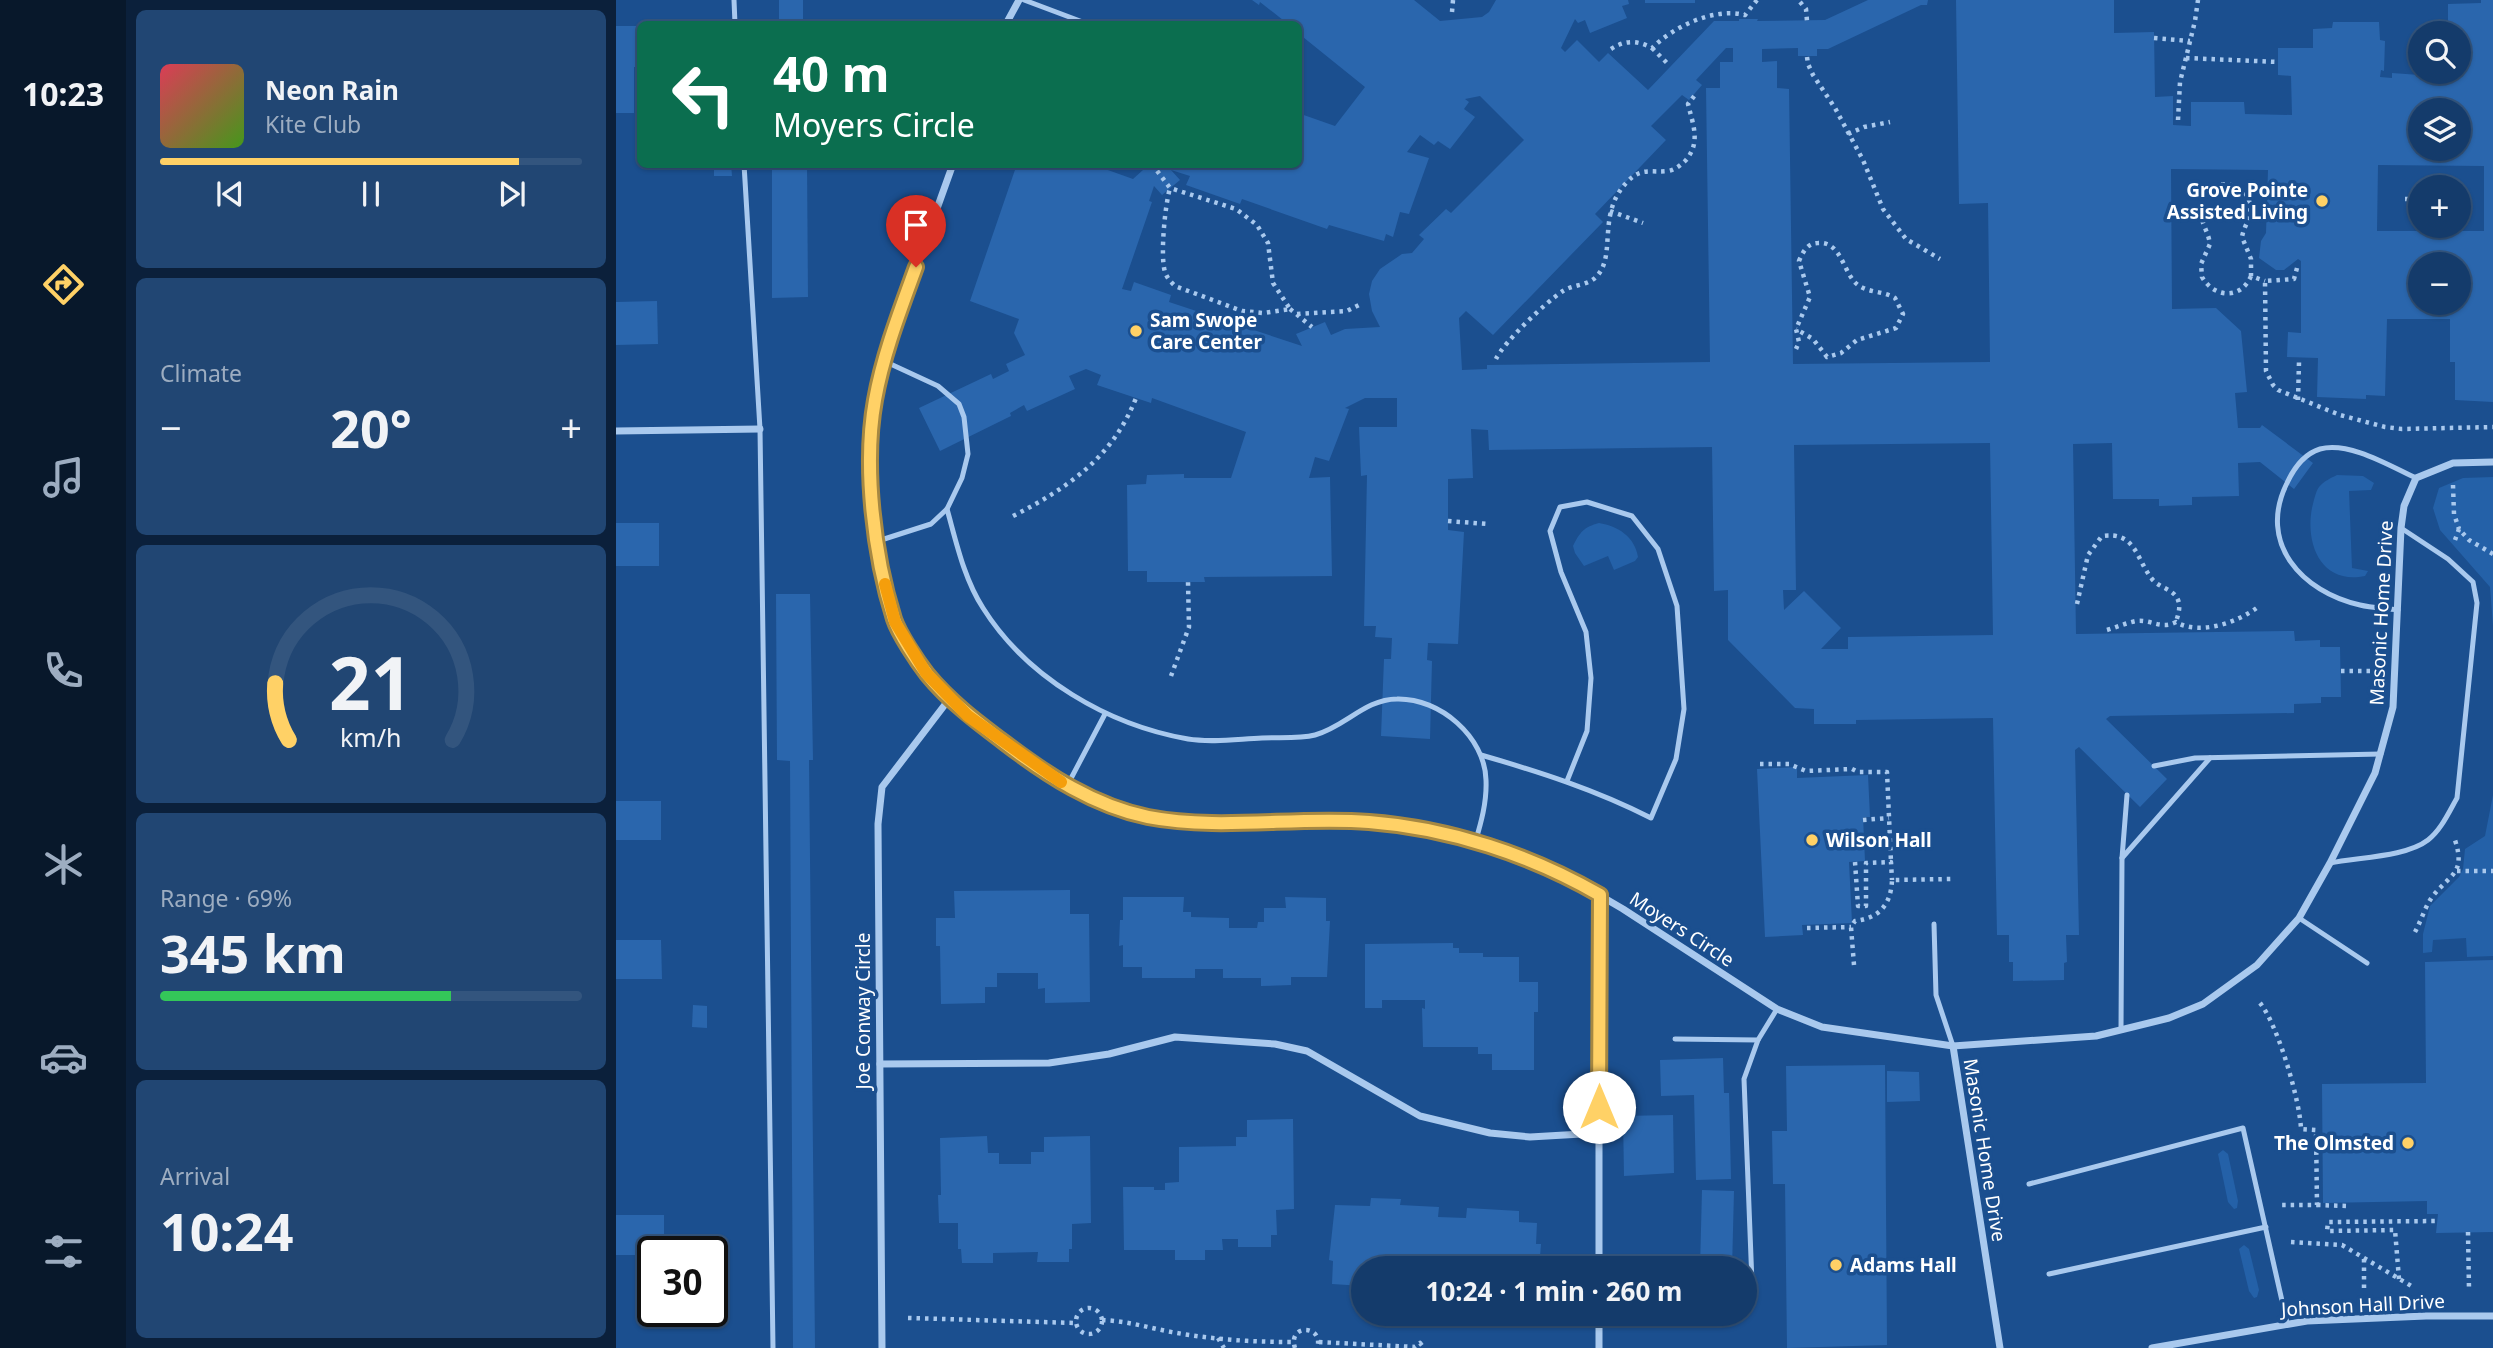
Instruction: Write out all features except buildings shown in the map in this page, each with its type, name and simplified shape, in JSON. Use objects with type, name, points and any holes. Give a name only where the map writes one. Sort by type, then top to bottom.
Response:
[{"type":"street","points":[[1008,21],[1021,0]]},
{"type":"street","name":"Moyers Circle","points":[[952,168],[884,360],[874,402],[869,472],[880,562],[895,622],[926,673],[968,716],[1049,776],[1089,797],[1147,817],[1201,822],[1369,822],[1441,832],[1525,858],[1565,875],[1600,895],[1777,1009],[1822,1027],[1953,1046]]},
{"type":"street","points":[[616,431],[760,429]]},
{"type":"street","points":[[2416,478],[2453,463],[2493,462]]},
{"type":"street","name":"Masonic Home Drive","points":[[2000,1348],[1953,1046],[2096,1036],[2169,1018],[2203,1004],[2257,965],[2299,918],[2375,773],[2381,754],[2393,707],[2401,528],[2404,506],[2416,478]]},
{"type":"street","name":"Joe Conway Circle","points":[[882,1348],[878,824],[882,787],[950,698]]},
{"type":"street","points":[[1599,1256],[1600,895]]},
{"type":"street","points":[[880,1064],[1049,1063],[1109,1054],[1175,1038],[1275,1044],[1307,1051],[1420,1116],[1490,1133],[1530,1137],[1599,1133]]},
{"type":"street","name":"Johnson Hall Drive","points":[[2152,1348],[2287,1323],[2426,1316],[2493,1316]]},
{"type":"street","points":[[1599,1326],[1599,1348]]},
{"type":"lane","points":[[734,0],[736,21]]},
{"type":"lane","points":[[1021,0],[1080,21]]},
{"type":"lane","points":[[744,168],[760,429],[773,1348]]},
{"type":"lane","points":[[878,541],[931,524],[947,509],[962,478],[968,454],[964,417],[959,404],[938,386],[884,360]]},
{"type":"lane","points":[[2398,610],[2360,605],[2312,584],[2291,565],[2279,538],[2277,519],[2283,492],[2295,467],[2319,449],[2363,453],[2416,478]]},
{"type":"lane","points":[[1481,755],[1567,781],[1612,798],[1651,818],[1676,759],[1684,709],[1682,659],[1677,606],[1658,549],[1632,516],[1587,502],[1560,507],[1550,531],[1562,572],[1586,632],[1591,678],[1587,731],[1567,781]]},
{"type":"lane","points":[[947,509],[963,565],[982,607],[1014,648],[1056,684],[1105,713],[1145,730],[1191,739],[1314,736],[1341,725],[1367,705],[1395,698],[1416,700],[1440,710],[1462,727],[1481,755],[1486,780],[1484,811],[1475,843]]},
{"type":"lane","points":[[2330,863],[2410,849],[2429,839],[2445,820],[2457,798],[2477,603],[2473,582],[2448,559],[2401,528]]},
{"type":"lane","points":[[1067,786],[1105,713]]},
{"type":"lane","points":[[2154,766],[2194,758],[2381,754]]},
{"type":"lane","points":[[2122,858],[2210,758]]},
{"type":"lane","points":[[2121,1030],[2122,858],[2127,795]]},
{"type":"lane","points":[[2299,918],[2367,963]]},
{"type":"lane","points":[[1934,924],[1936,995],[1953,1046]]},
{"type":"lane","points":[[1751,1256],[1744,1079],[1758,1040],[1777,1009]]},
{"type":"lane","points":[[1675,1039],[1758,1040]]},
{"type":"lane","points":[[2029,1184],[2242,1128],[2287,1323]]},
{"type":"lane","points":[[2049,1273],[2266,1227]]},
{"type":"path","points":[[1452,12],[1453,0]]},
{"type":"path","points":[[1651,48],[1672,32],[1701,20],[1731,13],[1745,15],[1757,0]]},
{"type":"path","points":[[2178,120],[2180,82],[2198,0]]},
{"type":"path","points":[[1799,1],[1806,9],[1807,21]]},
{"type":"path","points":[[2154,38],[2190,41]]},
{"type":"path","points":[[1611,50],[1623,42],[1644,44],[1670,66]]},
{"type":"path","points":[[1807,57],[1810,70],[1863,160],[1877,198],[1890,220],[1906,239],[1940,259]]},
{"type":"path","points":[[2186,58],[2278,62]]},
{"type":"path","points":[[1496,359],[1502,347],[1564,290],[1582,286],[1598,275],[1606,256],[1610,211],[1614,200],[1629,180],[1646,170],[1670,171],[1688,158],[1695,145],[1695,132],[1688,104],[1695,94]]},
{"type":"path","points":[[1848,134],[1864,127],[1890,122]]},
{"type":"path","points":[[1155,168],[1170,188],[1236,209],[1257,225],[1268,243],[1273,284],[1290,309],[1312,327]]},
{"type":"path","points":[[2231,184],[2249,198],[2250,215],[2242,237],[2252,266],[2251,276],[2242,289],[2231,294],[2217,292],[2205,283],[2202,277],[2201,264],[2210,244],[2201,217],[2201,201],[2211,188],[2231,184]]},
{"type":"path","points":[[1170,188],[1164,264],[1170,281],[1175,286],[1241,311],[1263,313],[1290,309]]},
{"type":"path","points":[[1610,211],[1643,223]]},
{"type":"path","points":[[1796,329],[1813,339],[1827,357],[1834,356],[1857,340],[1896,328],[1903,314],[1895,298],[1856,283],[1835,250],[1824,243],[1814,243],[1805,249],[1799,261],[1810,297],[1796,329],[1799,342],[1796,348]]},
{"type":"path","points":[[2251,276],[2265,281],[2294,279],[2297,268]]},
{"type":"path","points":[[2265,281],[2266,371],[2273,385],[2283,393],[2385,428],[2493,427]]},
{"type":"path","points":[[1297,314],[1347,312],[1363,303]]},
{"type":"path","points":[[2298,400],[2299,362]]},
{"type":"path","points":[[1013,516],[1064,487],[1094,463],[1120,431],[1136,398]]},
{"type":"path","points":[[2451,428],[2452,438]]},
{"type":"path","points":[[2453,480],[2454,514],[2459,529],[2469,540],[2493,554]]},
{"type":"path","points":[[1448,521],[1488,524]]},
{"type":"path","points":[[2454,542],[2459,529]]},
{"type":"path","points":[[2077,604],[2090,550],[2102,536],[2121,537],[2132,544],[2154,581],[2178,599],[2179,613],[2176,622]]},
{"type":"path","points":[[1171,676],[1189,627],[1188,582]]},
{"type":"path","points":[[2107,629],[2138,621],[2165,626],[2176,622],[2189,627],[2218,625],[2248,615],[2258,607]]},
{"type":"path","points":[[2341,671],[2378,671]]},
{"type":"path","points":[[1760,764],[1789,764],[1806,771],[1853,769],[1858,772],[1887,772],[1892,880],[1889,897],[1879,914],[1855,921],[1851,927],[1854,965]]},
{"type":"path","points":[[1863,820],[1889,818]]},
{"type":"path","points":[[2415,932],[2430,900],[2457,871],[2459,856],[2451,833]]},
{"type":"path","points":[[1855,862],[1858,905],[1866,906],[1867,863],[1891,862]]},
{"type":"path","points":[[2457,871],[2493,870]]},
{"type":"path","points":[[1892,880],[1952,879]]},
{"type":"path","points":[[1807,928],[1851,927]]},
{"type":"path","points":[[2260,1003],[2272,1020],[2281,1046],[2301,1111],[2301,1129],[2316,1130],[2318,1205]]},
{"type":"path","points":[[2278,1205],[2347,1206]]},
{"type":"path","points":[[2399,1279],[2395,1230],[2327,1231],[2328,1222],[2437,1221]]},
{"type":"path","points":[[2468,1233],[2469,1289]]},
{"type":"path","points":[[2286,1241],[2342,1245],[2413,1287]]},
{"type":"path","points":[[2364,1259],[2364,1290]]},
{"type":"path","points":[[1091,1308],[1099,1312],[1102,1320],[1101,1328],[1095,1333],[1086,1334],[1079,1331],[1076,1323],[1077,1315],[1083,1309],[1091,1308]]},
{"type":"path","points":[[908,1318],[1076,1323]]},
{"type":"path","points":[[1102,1320],[1120,1320],[1181,1334],[1246,1342],[1293,1342]]},
{"type":"path","points":[[1295,1348],[1295,1334],[1302,1329],[1310,1329],[1317,1334],[1318,1345],[1414,1348],[1420,1343],[1424,1348]]},
{"type":"path","points":[[1218,1338],[1224,1348]]},
{"type":"shaded area","points":[[2337,475],[2363,476],[2374,483],[2371,490],[2349,491],[2352,568],[2368,571],[2365,576],[2337,574],[2319,559],[2314,548],[2310,522],[2316,494],[2321,485]]},
{"type":"shaded area","points":[[2493,477],[2493,626],[2490,587],[2440,530],[2433,508],[2439,488],[2463,478]]},
{"type":"shaded area","points":[[1599,523],[1619,530],[1629,538],[1638,557],[1635,561],[1614,570],[1608,556],[1584,566],[1573,546],[1583,531]]},
{"type":"shaded area","points":[[2493,795],[2493,956],[2467,957],[2466,938],[2433,940],[2432,952],[2423,953],[2423,934],[2430,906],[2459,877],[2463,869],[2465,849],[2485,836]]},
{"type":"shaded area","points":[[2223,1150],[2228,1154],[2238,1201],[2237,1208],[2234,1209],[2228,1202],[2218,1154]]},
{"type":"shaded area","points":[[2244,1245],[2249,1249],[2259,1290],[2254,1298],[2249,1291],[2239,1249]]},
{"type":"slow traffic","points":[[885,584],[895,622],[926,673],[968,716],[1061,782]]},
{"type":"place","name":"Grove Pointe Assisted Living","points":[[2322,201]]},
{"type":"place","name":"Sam Swope Care Center","points":[[1136,331]]},
{"type":"place","name":"Wilson Hall","points":[[1812,840]]},
{"type":"place","name":"The Olmsted","points":[[2408,1143]]},
{"type":"place","name":"Adams Hall","points":[[1836,1265]]},
{"type":"route","points":[[916,267],[888,345],[874,402],[869,472],[880,562],[895,622],[926,673],[968,716],[1049,776],[1089,797],[1147,817],[1201,822],[1369,822],[1441,832],[1525,858],[1565,875],[1600,895],[1599,1107]]}]
